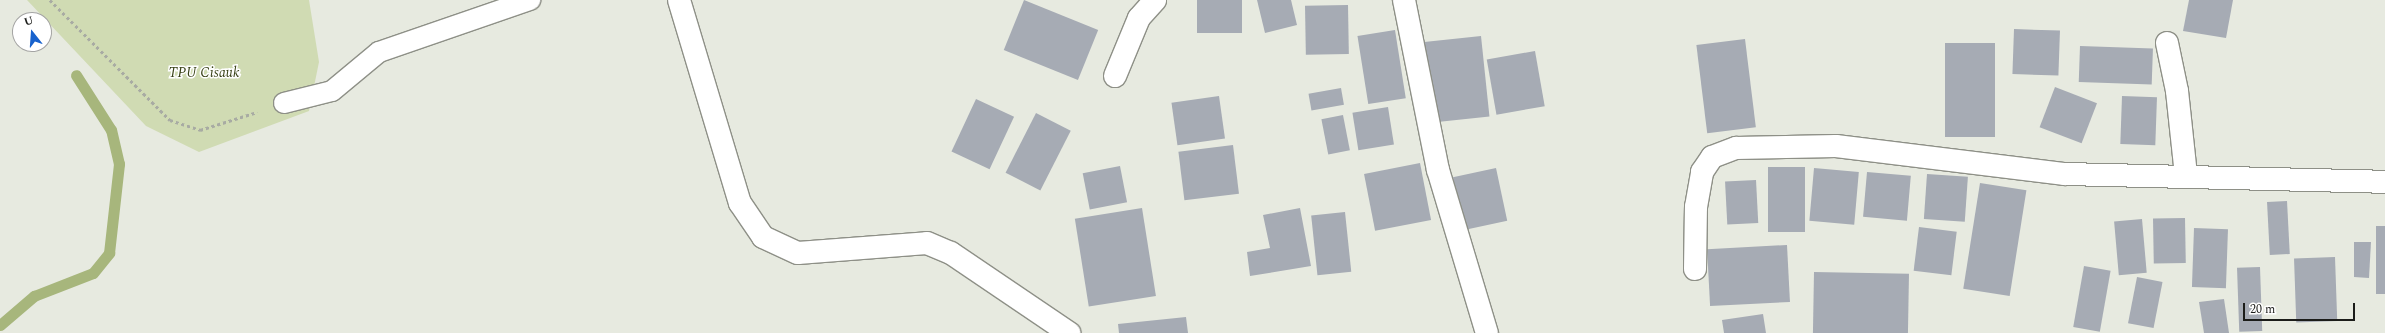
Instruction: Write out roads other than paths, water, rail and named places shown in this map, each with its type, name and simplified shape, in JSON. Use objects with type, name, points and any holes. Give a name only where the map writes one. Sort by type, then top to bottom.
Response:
[{"type":"street","points":[[679,0],[740,203],[764,237],[798,253],[927,243],[951,253],[1069,333]]},
{"type":"street","points":[[1115,76],[1139,18],[1155,0]]},
{"type":"street","points":[[1404,0],[1414,41],[1438,170],[1487,333]]},
{"type":"street","points":[[2167,43],[2177,91],[2186,175]]},
{"type":"street","points":[[1695,268],[1696,207],[1702,172],[1712,157],[1736,148],[1836,146],[2065,174],[2186,175],[2385,182]]},
{"type":"lane","points":[[284,103],[332,91],[379,52],[530,0]]},
{"type":"waterway","points":[[0,325],[34,296],[93,273],[109,253],[119,164],[111,130],[76,75]]},
{"type":"park label","name":"TPU Cisauk","points":[[204,73]]}]
